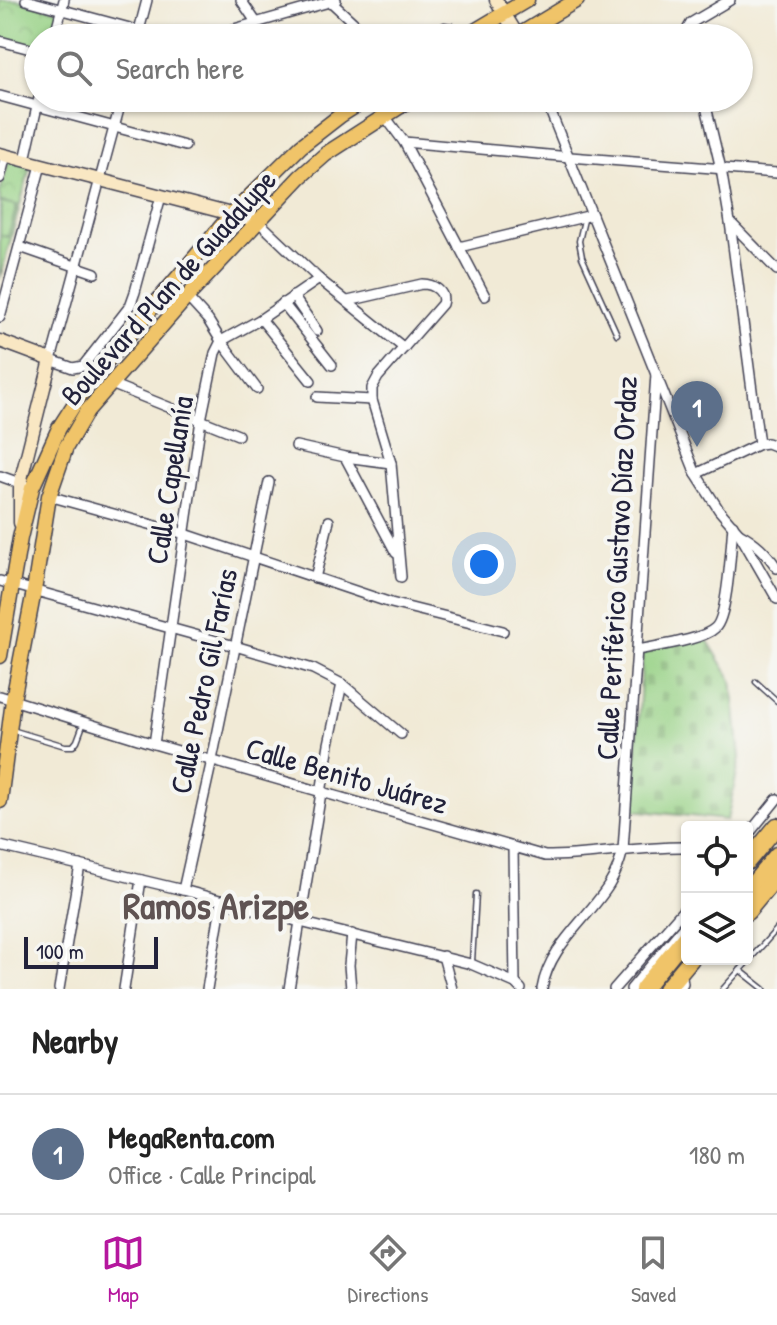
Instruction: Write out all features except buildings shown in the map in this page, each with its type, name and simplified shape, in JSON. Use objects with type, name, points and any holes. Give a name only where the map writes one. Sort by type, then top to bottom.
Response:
[{"type":"highway","points":[[753,855],[777,826]]},
{"type":"highway","points":[[753,884],[777,855]]},
{"type":"highway","points":[[753,905],[777,876]]},
{"type":"highway","points":[[643,989],[681,942]]},
{"type":"highway","points":[[666,989],[686,965]]},
{"type":"main road","points":[[480,24],[500,6],[527,0]]},
{"type":"main road","points":[[538,24],[577,0]]},
{"type":"main road","name":"Boulevard Plan de Guadalupe","points":[[0,656],[6,583],[20,538],[26,485],[59,428],[88,383],[231,215],[301,146],[346,112]]},
{"type":"main road","name":"Boulevard Plan de Guadalupe","points":[[0,801],[9,730],[6,698],[34,591],[49,496],[66,447],[87,411],[187,297],[300,177],[326,154],[389,112]]},
{"type":"street","points":[[26,0],[63,5],[110,24]]},
{"type":"street","points":[[141,24],[147,0]]},
{"type":"street","points":[[241,0],[256,22]]},
{"type":"street","points":[[249,24],[332,0],[356,24]]},
{"type":"street","points":[[694,24],[697,18],[730,0]]},
{"type":"street","points":[[500,6],[510,24]]},
{"type":"street","points":[[0,41],[24,47]]},
{"type":"street","points":[[0,96],[24,100]]},
{"type":"street","points":[[25,160],[36,112]]},
{"type":"street","points":[[68,112],[185,146]]},
{"type":"street","points":[[0,476],[26,485],[26,464],[51,360],[119,112]]},
{"type":"street","name":"Calle Periférico Gustavo Díaz Ordaz","points":[[542,989],[544,975],[555,953],[608,886],[623,850],[656,374],[588,216],[570,157],[551,112]]},
{"type":"street","points":[[707,112],[730,222],[759,444]]},
{"type":"street","points":[[384,115],[404,142],[485,296]]},
{"type":"street","points":[[404,142],[777,173]]},
{"type":"street","points":[[0,178],[3,154],[258,221],[319,279],[404,348]]},
{"type":"street","points":[[0,317],[41,165]]},
{"type":"street","points":[[0,341],[73,368],[88,361],[130,306],[161,196]]},
{"type":"street","points":[[459,247],[588,216]]},
{"type":"street","points":[[730,222],[777,270]]},
{"type":"street","points":[[20,247],[95,273]]},
{"type":"street","points":[[221,341],[261,319],[319,279]]},
{"type":"street","points":[[348,301],[422,284],[435,287],[444,299],[372,388],[372,400],[391,463],[401,577]]},
{"type":"street","points":[[293,296],[317,331]]},
{"type":"street","points":[[187,297],[208,320],[257,389]]},
{"type":"street","points":[[283,303],[332,365]]},
{"type":"street","points":[[261,319],[311,381]]},
{"type":"street","name":"Calle Capellanía","points":[[154,744],[201,420],[215,353],[221,341]]},
{"type":"street","points":[[656,374],[696,474],[719,510],[736,529],[777,599]]},
{"type":"street","points":[[111,384],[238,435]]},
{"type":"street","points":[[317,397],[372,400]]},
{"type":"street","points":[[696,474],[759,444],[777,447]]},
{"type":"street","points":[[296,446],[391,463]]},
{"type":"street","points":[[345,457],[399,558]]},
{"type":"street","name":"Calle Pedro Gil Farías","points":[[183,890],[269,482]]},
{"type":"street","points":[[49,496],[185,534],[391,603],[503,631]]},
{"type":"street","points":[[315,578],[329,521]]},
{"type":"street","points":[[638,650],[698,637],[716,628],[725,598],[736,529]]},
{"type":"street","points":[[736,529],[754,540],[777,568]]},
{"type":"street","points":[[6,583],[313,669],[342,684],[401,734]]},
{"type":"street","points":[[289,989],[334,715],[342,684]]},
{"type":"street","name":"Calle Benito Juárez","points":[[6,698],[154,744],[545,856],[681,847]]},
{"type":"street","points":[[753,829],[777,799]]},
{"type":"street","points":[[0,846],[443,956],[471,964],[518,986],[513,848]]},
{"type":"street","points":[[59,989],[80,865]]},
{"type":"street","points":[[124,989],[141,880]]},
{"type":"street","points":[[207,989],[222,900]]},
{"type":"street","points":[[614,989],[681,913]]},
{"type":"street","points":[[631,989],[681,930]]},
{"type":"street","points":[[351,989],[349,965],[352,934]]},
{"type":"street","points":[[443,956],[450,988]]},
{"type":"street","points":[[680,989],[686,965]]},
{"type":"lane","points":[[588,216],[579,246],[617,334]]},
{"type":"lane","points":[[756,682],[777,701]]},
{"type":"lane","points":[[9,730],[73,746],[84,722]]},
{"type":"lane","points":[[471,964],[476,894]]},
{"type":"lane","points":[[723,989],[777,929]]},
{"type":"lane","points":[[740,970],[764,989]]},
{"type":"green space","points":[[0,0],[18,0],[60,11],[56,24],[24,24],[24,46],[0,39]]},
{"type":"green space","points":[[9,159],[31,164],[0,279],[0,193]]},
{"type":"green space","points":[[1,202],[17,205],[8,237],[0,235]]},
{"type":"green space","points":[[706,638],[732,680],[740,758],[727,820],[633,810],[643,647]]},
{"type":"place","name":"MegaRenta.com","points":[[697,447]]},
{"type":"district","name":"Ramos Arizpe","points":[[216,905]]}]
